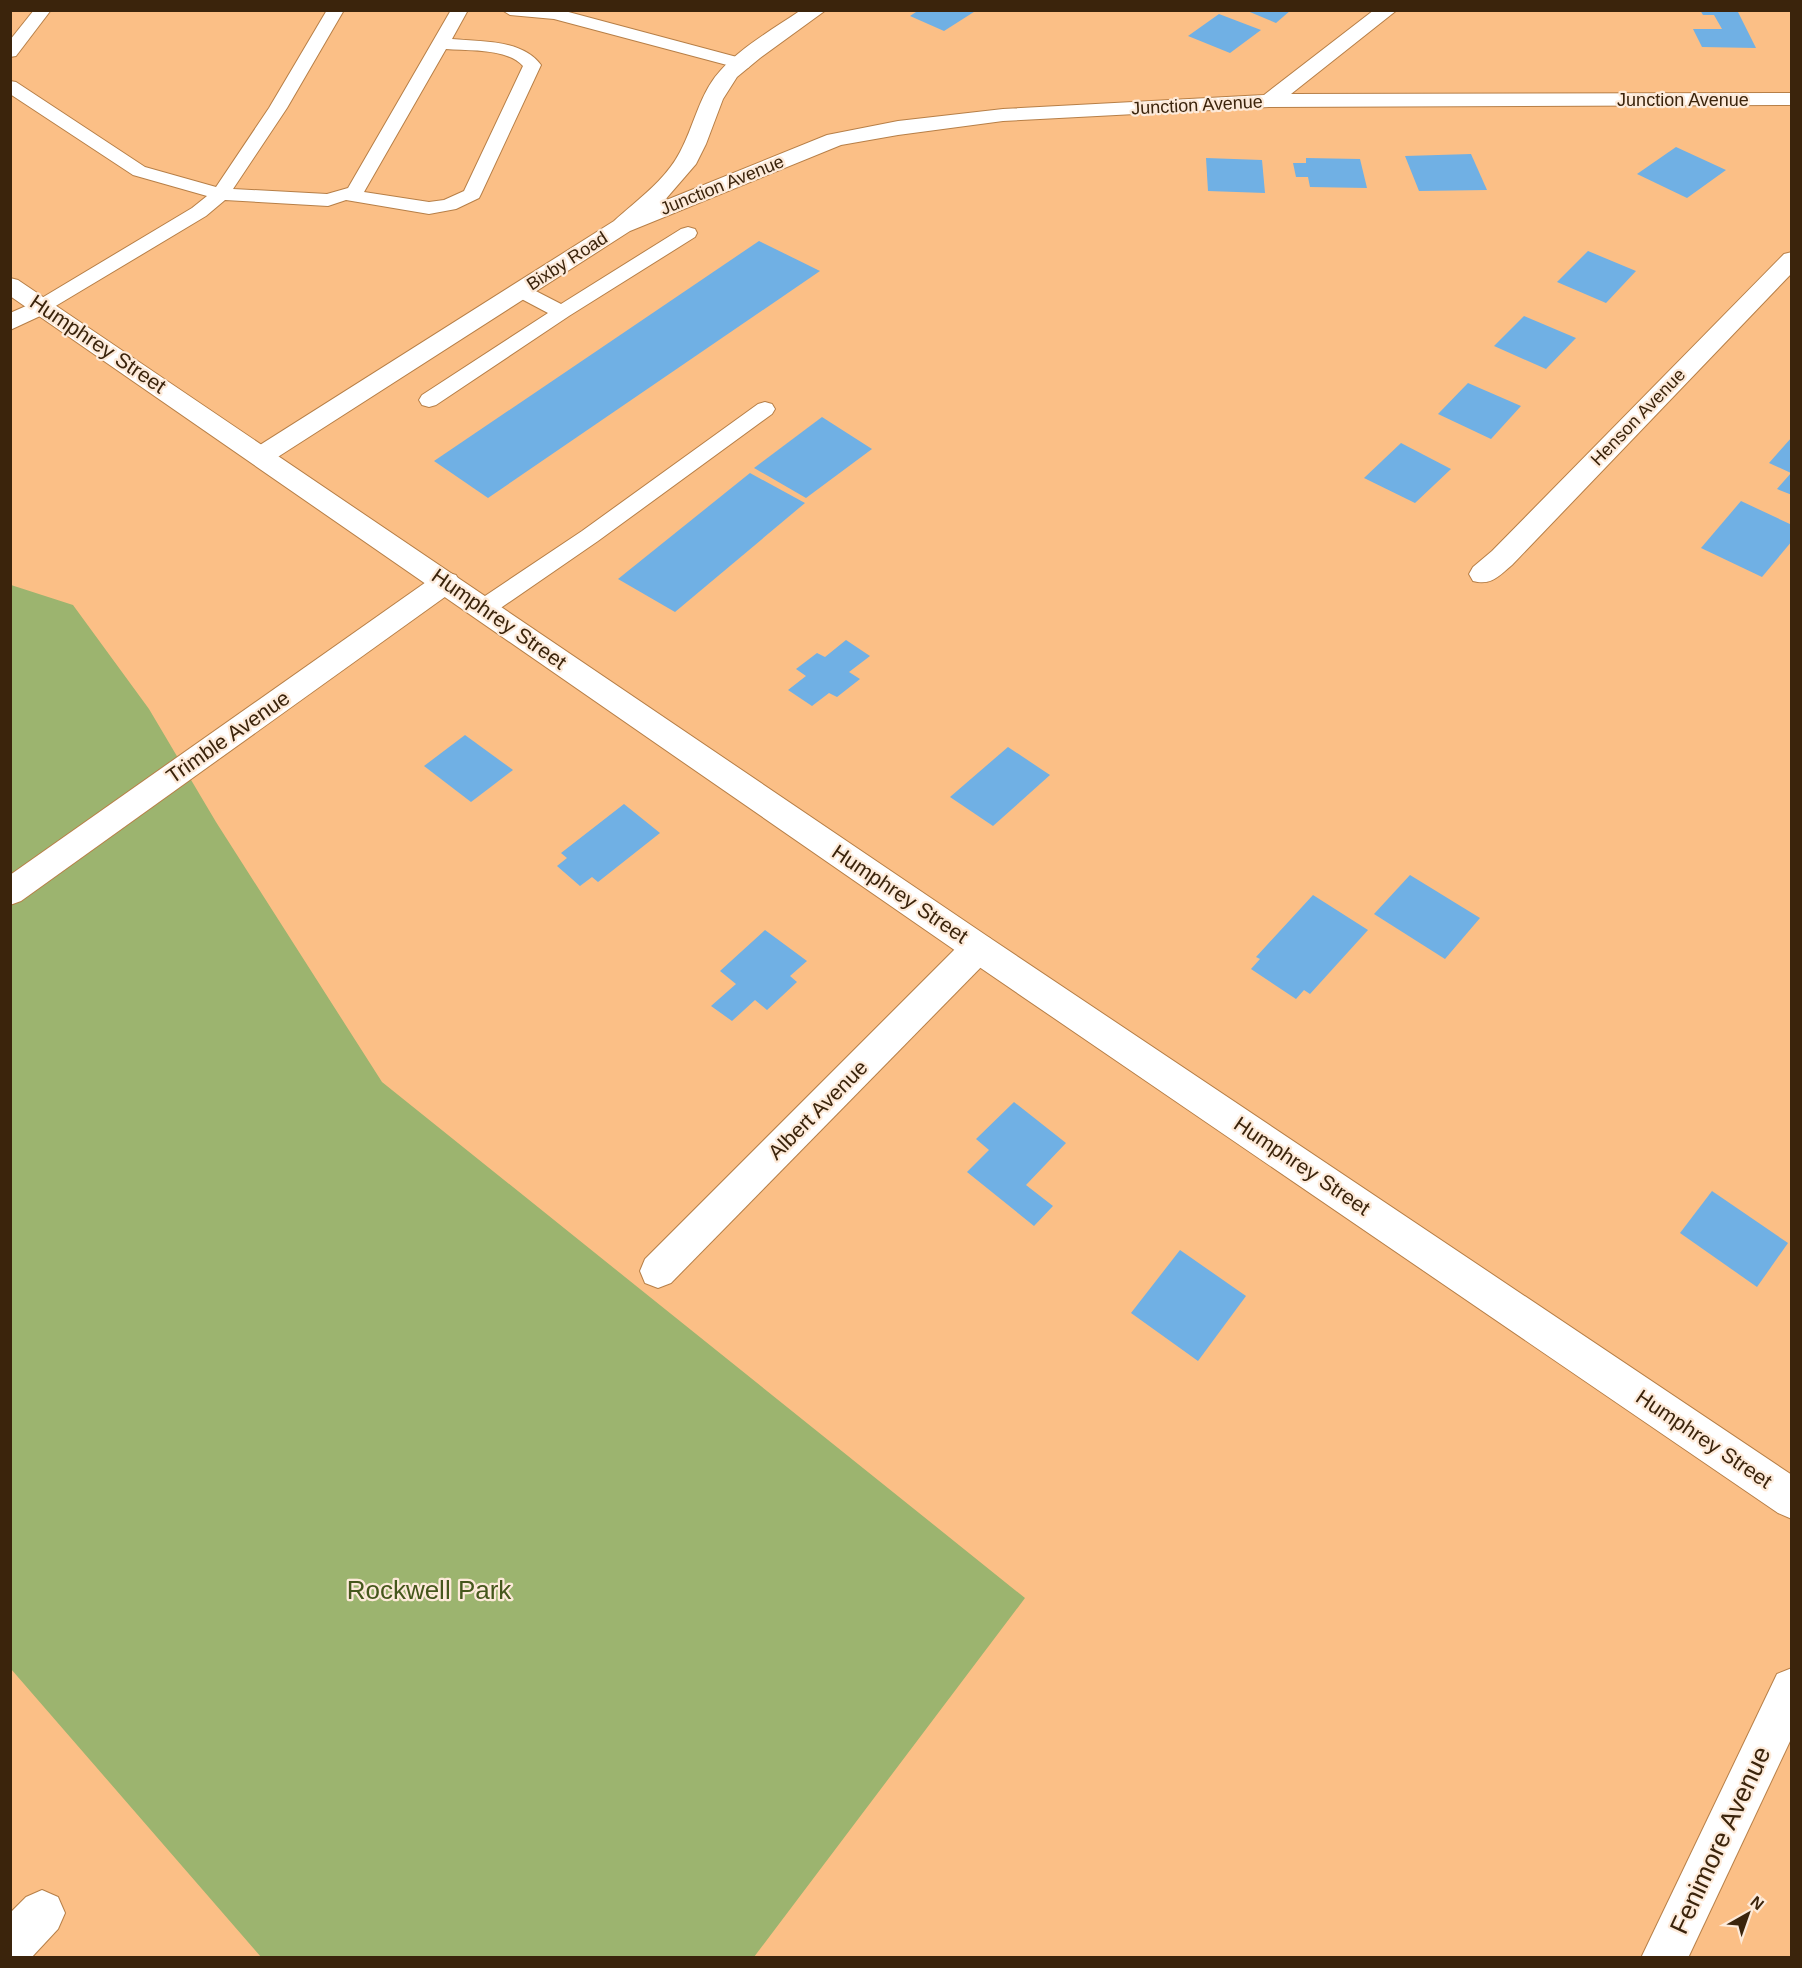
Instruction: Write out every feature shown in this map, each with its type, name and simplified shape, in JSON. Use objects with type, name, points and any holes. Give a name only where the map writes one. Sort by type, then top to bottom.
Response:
[{"type":"street","name":"Bixby Road","points":[[261,456],[622,226],[668,185],[683,165],[691,153],[714,96],[723,80],[758,49],[816,10]]},
{"type":"street","points":[[1269,101],[1387,10]]},
{"type":"street","name":"Junction Avenue","points":[[622,226],[835,140],[898,128],[1003,115],[1269,101],[1791,99]]},
{"type":"street","name":"Henson Avenue","points":[[1483,574],[1510,549],[1791,259]]},
{"type":"street","name":"Humphrey Street","points":[[10,285],[978,948],[1791,1499]]},
{"type":"street","points":[[10,323],[42,306]]},
{"type":"street","name":"Trimble Avenue","points":[[10,892],[446,582]]},
{"type":"street","name":"Albert Avenue","points":[[658,1272],[978,948]]},
{"type":"street","name":"Fenimore Avenue","points":[[1664,1958],[1791,1689]]},
{"type":"street","points":[[10,1947],[42,1913]]},
{"type":"lane","points":[[10,52],[43,10]]},
{"type":"lane","points":[[42,306],[199,212],[221,194],[278,108],[336,10]]},
{"type":"lane","points":[[10,86],[139,171],[221,194],[328,200],[356,192],[460,10]]},
{"type":"lane","points":[[510,10],[555,14],[742,64]]},
{"type":"lane","points":[[347,195],[429,208],[449,205],[472,194],[532,65],[523,55],[507,50],[441,44]]},
{"type":"lane","points":[[429,400],[562,312],[688,233]]},
{"type":"lane","points":[[521,291],[562,312]]},
{"type":"lane","points":[[484,608],[590,536],[765,409]]},
{"type":"green space","name":"Rockwell Park","points":[[11,585],[73,605],[149,709],[216,822],[382,1082],[1025,1598],[754,1957],[261,1957],[11,1669]]},
{"type":"building","points":[[919,10],[977,10],[944,31],[910,16]]},
{"type":"building","points":[[1245,10],[1291,10],[1276,23]]},
{"type":"building","points":[[1700,10],[1737,10],[1756,48],[1702,47],[1693,29],[1722,29],[1714,15],[1703,15]]},
{"type":"building","points":[[1219,14],[1261,30],[1230,53],[1188,36]]},
{"type":"building","points":[[1676,147],[1726,170],[1687,198],[1637,174]]},
{"type":"building","points":[[1471,154],[1487,190],[1419,191],[1405,156]]},
{"type":"building","points":[[1206,158],[1262,160],[1265,193],[1208,191]]},
{"type":"building","points":[[1306,158],[1360,159],[1367,188],[1310,187],[1308,177],[1296,177],[1293,163],[1306,163]]},
{"type":"building","points":[[759,241],[820,271],[488,498],[434,461]]},
{"type":"building","points":[[1588,251],[1636,271],[1606,303],[1557,282]]},
{"type":"building","points":[[1524,316],[1576,338],[1546,369],[1494,346]]},
{"type":"building","points":[[1468,383],[1521,406],[1491,439],[1438,414]]},
{"type":"building","points":[[822,417],[872,449],[806,498],[754,468]]},
{"type":"building","points":[[1792,437],[1792,495],[1777,489],[1791,473],[1769,463]]},
{"type":"building","points":[[1401,443],[1451,469],[1415,503],[1364,478]]},
{"type":"building","points":[[750,473],[805,503],[675,612],[618,579]]},
{"type":"building","points":[[1741,501],[1792,525],[1792,541],[1762,577],[1701,548]]},
{"type":"building","points":[[846,640],[870,656],[849,672],[860,679],[837,697],[829,693],[812,706],[788,690],[806,676],[796,669],[817,653],[825,657]]},
{"type":"building","points":[[465,735],[513,770],[471,802],[424,766]]},
{"type":"building","points":[[1008,747],[1050,775],[993,826],[950,797]]},
{"type":"building","points":[[624,804],[660,833],[598,882],[592,877],[580,886],[557,866],[567,858],[561,853]]},
{"type":"building","points":[[1410,875],[1480,918],[1445,959],[1374,914]]},
{"type":"building","points":[[1313,895],[1368,930],[1310,994],[1304,990],[1296,999],[1251,969],[1260,959],[1256,957]]},
{"type":"building","points":[[765,930],[807,961],[790,976],[797,982],[767,1010],[755,1000],[732,1021],[711,1006],[736,984],[720,971]]},
{"type":"building","points":[[1014,1102],[1066,1143],[1026,1185],[1053,1206],[1034,1226],[967,1172],[989,1150],[976,1139]]},
{"type":"building","points":[[1712,1191],[1788,1243],[1757,1287],[1680,1233]]},
{"type":"building","points":[[1180,1250],[1246,1296],[1198,1361],[1131,1313]]}]
